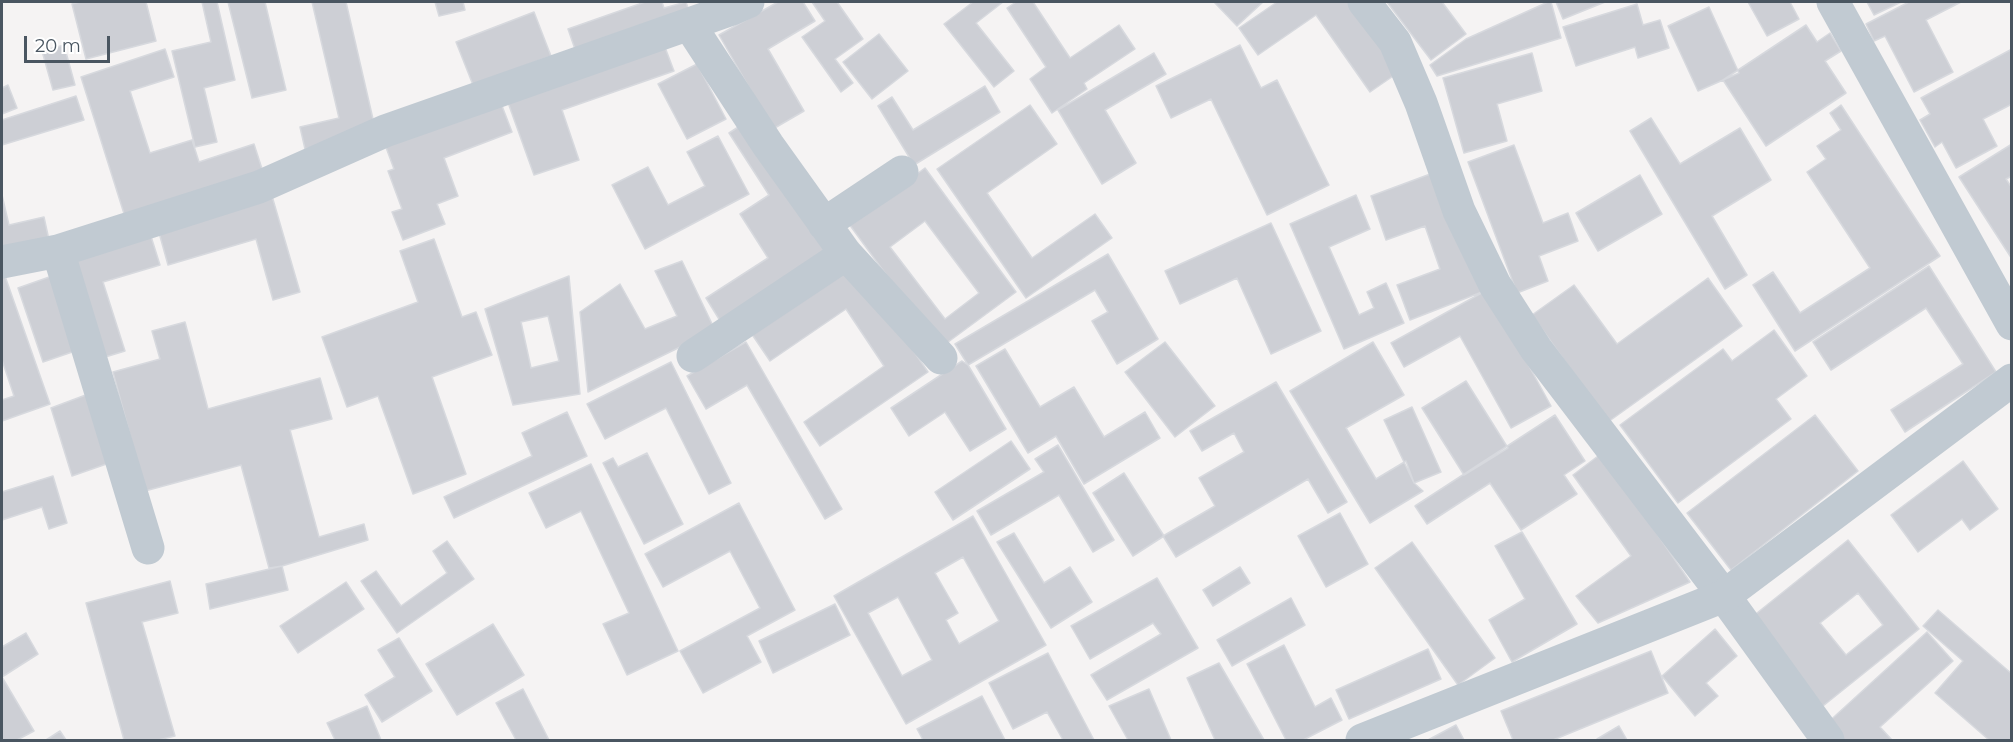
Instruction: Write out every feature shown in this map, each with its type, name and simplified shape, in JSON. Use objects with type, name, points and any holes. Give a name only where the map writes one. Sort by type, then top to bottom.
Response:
[{"type":"street","points":[[2,262],[58,251],[259,187],[385,131],[748,2]]},
{"type":"street","points":[[1364,2],[1395,42],[1421,102],[1459,211],[1496,285],[1536,348],[1724,596],[1828,741]]},
{"type":"street","points":[[1833,2],[2012,324]]},
{"type":"street","points":[[689,24],[768,145],[846,254],[941,358]]},
{"type":"street","points":[[824,224],[902,172]]},
{"type":"street","points":[[58,251],[148,548]]},
{"type":"street","points":[[693,356],[846,254]]},
{"type":"street","points":[[1362,741],[1724,596],[2012,380]]},
{"type":"building","points":[[146,2],[156,41],[86,59],[72,4]]},
{"type":"building","points":[[202,2],[217,2],[235,80],[204,88],[217,142],[195,147],[172,51],[211,42]]},
{"type":"building","points":[[228,2],[265,2],[286,90],[252,98]]},
{"type":"building","points":[[312,2],[346,2],[376,132],[305,149],[300,127],[339,118]]},
{"type":"building","points":[[435,2],[463,2],[465,10],[439,16]]},
{"type":"building","points":[[645,2],[662,2],[664,8],[686,2],[690,14],[577,55],[568,29]]},
{"type":"building","points":[[778,2],[803,2],[815,21],[768,49],[804,111],[773,129],[719,35]]},
{"type":"building","points":[[812,2],[837,2],[863,39],[835,59],[853,83],[841,92],[802,37],[825,21]]},
{"type":"building","points":[[973,2],[1003,2],[976,23],[1014,71],[994,87],[944,24]]},
{"type":"building","points":[[1016,2],[1033,2],[1070,58],[1119,25],[1135,49],[1084,83],[1087,89],[1052,113],[1030,79],[1046,67],[1007,8]]},
{"type":"building","points":[[1214,2],[1263,2],[1237,26]]},
{"type":"building","points":[[1277,2],[1350,2],[1399,72],[1370,92],[1316,15],[1258,55],[1239,28]]},
{"type":"building","points":[[1387,2],[1442,2],[1466,34],[1431,60]]},
{"type":"building","points":[[1551,2],[1561,38],[1437,76],[1430,65],[1466,39]]},
{"type":"building","points":[[1556,2],[1605,2],[1563,19]]},
{"type":"building","points":[[1748,2],[1790,2],[1799,19],[1767,36]]},
{"type":"building","points":[[1867,2],[1901,2],[1874,15]]},
{"type":"building","points":[[1909,2],[1961,2],[1926,20],[1953,72],[1914,92],[1885,36],[1874,41],[1866,24]]},
{"type":"building","points":[[1637,4],[1643,25],[1660,20],[1669,48],[1638,58],[1635,47],[1576,66],[1563,27]]},
{"type":"building","points":[[1709,7],[1739,73],[1698,91],[1668,26]]},
{"type":"building","points":[[534,12],[551,56],[473,85],[456,42]]},
{"type":"building","points":[[1806,25],[1817,42],[1830,33],[1841,51],[1825,61],[1846,93],[1766,146],[1723,80]]},
{"type":"building","points":[[879,34],[908,71],[872,99],[843,62]]},
{"type":"building","points":[[663,42],[674,71],[562,110],[579,160],[534,175],[506,97]]},
{"type":"building","points":[[64,45],[75,85],[53,90],[42,51]]},
{"type":"building","points":[[1240,45],[1261,88],[1277,80],[1329,185],[1267,215],[1211,99],[1171,118],[1156,86]]},
{"type":"building","points":[[165,49],[174,77],[130,91],[150,153],[192,140],[199,162],[254,144],[264,175],[126,220],[81,77]]},
{"type":"building","points":[[2012,49],[2012,104],[1983,119],[1997,146],[1956,168],[1942,142],[1935,147],[1920,120],[1930,114],[1921,98]]},
{"type":"building","points":[[1154,53],[1166,74],[1105,110],[1136,163],[1102,184],[1058,110]]},
{"type":"building","points":[[1532,53],[1542,91],[1497,104],[1507,141],[1464,153],[1443,78]]},
{"type":"building","points":[[697,64],[726,119],[687,139],[658,84]]},
{"type":"building","points":[[8,85],[17,108],[2,114],[2,88]]},
{"type":"building","points":[[985,86],[1000,112],[914,165],[878,106],[892,97],[913,130]]},
{"type":"building","points":[[76,96],[84,120],[2,145],[2,120]]},
{"type":"building","points":[[499,98],[512,132],[444,158],[458,196],[437,204],[445,224],[403,240],[392,212],[402,209],[388,171],[394,169],[384,142]]},
{"type":"building","points":[[1030,105],[1057,144],[987,193],[1032,258],[1095,214],[1112,238],[1026,298],[937,169]]},
{"type":"building","points":[[1841,105],[1940,256],[1795,351],[1753,285],[1773,272],[1800,313],[1870,268],[1807,172],[1826,159],[1817,146],[1841,130],[1830,113]]},
{"type":"building","points":[[1651,118],[1680,164],[1740,128],[1771,180],[1712,216],[1747,275],[1725,289],[1630,131]]},
{"type":"building","points":[[746,122],[830,254],[722,324],[706,298],[768,258],[740,214],[769,195],[729,133]]},
{"type":"building","points":[[718,136],[749,194],[645,249],[612,185],[648,167],[668,205],[705,186],[687,152]]},
{"type":"building","points":[[2012,144],[2012,176],[2006,179],[2012,188],[2012,259],[1959,177]]},
{"type":"building","points":[[1514,145],[1543,223],[1568,213],[1578,241],[1539,256],[1548,281],[1517,293],[1468,162]]},
{"type":"building","points":[[925,168],[1016,292],[940,348],[849,224]]},
{"type":"building","points":[[1441,170],[1487,290],[1410,320],[1397,285],[1440,269],[1425,226],[1386,240],[1371,196]]},
{"type":"building","points":[[1640,175],[1662,214],[1598,251],[1576,213]]},
{"type":"building","points":[[2,195],[9,225],[44,217],[49,240],[2,251]]},
{"type":"building","points":[[1356,195],[1370,229],[1329,247],[1359,315],[1374,308],[1367,292],[1386,283],[1404,323],[1344,349],[1290,224]]},
{"type":"building","points":[[272,196],[300,292],[273,300],[256,239],[168,265],[158,229]]},
{"type":"building","points":[[925,221],[979,293],[945,319],[890,247]]},
{"type":"building","points":[[1271,223],[1321,331],[1271,354],[1237,278],[1180,304],[1165,271]]},
{"type":"building","points":[[149,230],[160,265],[103,282],[125,351],[102,358],[70,255]]},
{"type":"building","points":[[434,239],[462,317],[476,312],[492,355],[432,377],[466,474],[413,494],[378,396],[347,407],[322,337],[418,302],[400,251]]},
{"type":"building","points":[[1108,254],[1158,339],[1117,364],[1092,321],[1108,312],[1095,290],[968,365],[955,344]]},
{"type":"building","points":[[850,259],[928,372],[820,446],[804,422],[884,366],[846,309],[770,361],[749,330]]},
{"type":"building","points":[[682,261],[715,330],[588,392],[580,312],[620,284],[645,329],[677,316],[655,271]]},
{"type":"building","points":[[1929,266],[1996,372],[1905,432],[1891,410],[1963,364],[1926,308],[1831,370],[1813,342]]},
{"type":"building","points":[[55,275],[81,349],[43,362],[18,288]]},
{"type":"building","points":[[5,276],[50,404],[2,421],[2,400],[14,396],[2,360],[2,278]]},
{"type":"building","points":[[569,276],[580,394],[513,405],[485,309]],"holes":[[[548,316],[559,361],[531,368],[521,322]]]},
{"type":"building","points":[[1708,278],[1742,326],[1608,422],[1532,315],[1574,285],[1617,344]]},
{"type":"building","points":[[1487,290],[1551,406],[1511,428],[1460,336],[1404,367],[1391,343]]},
{"type":"building","points":[[185,322],[208,409],[320,378],[332,419],[290,430],[319,537],[364,524],[368,540],[269,568],[241,465],[145,491],[113,372],[160,359],[152,331]]},
{"type":"building","points":[[1774,330],[1807,376],[1776,399],[1791,419],[1678,503],[1620,425],[1723,349],[1732,361]]},
{"type":"building","points":[[746,342],[842,509],[825,519],[747,385],[706,409],[687,376]]},
{"type":"building","points":[[1165,342],[1215,406],[1175,437],[1125,372]]},
{"type":"building","points":[[1373,342],[1404,395],[1346,428],[1376,479],[1406,461],[1414,483],[1423,491],[1370,523],[1290,391]]},
{"type":"building","points":[[1005,349],[1040,407],[1074,387],[1104,437],[1145,412],[1160,438],[1084,484],[1056,436],[1028,453],[976,366]]},
{"type":"building","points":[[962,361],[968,365],[1006,429],[970,451],[945,412],[909,436],[891,408]]},
{"type":"building","points":[[671,362],[731,483],[709,494],[666,408],[605,439],[587,404]]},
{"type":"building","points":[[1466,381],[1508,448],[1464,475],[1422,408]]},
{"type":"building","points":[[1276,382],[1347,502],[1328,513],[1308,479],[1176,557],[1163,536],[1215,506],[1199,478],[1244,452],[1234,433],[1202,451],[1190,431]]},
{"type":"building","points":[[91,393],[115,461],[72,476],[51,408]]},
{"type":"building","points":[[1412,407],[1441,472],[1414,483],[1384,420]]},
{"type":"building","points":[[567,412],[587,456],[454,518],[444,497],[532,456],[522,433]]},
{"type":"building","points":[[1555,415],[1585,461],[1564,475],[1577,494],[1521,530],[1490,483],[1427,524],[1415,506]]},
{"type":"building","points":[[1815,415],[1858,471],[1731,570],[1687,513]]},
{"type":"building","points":[[1011,441],[1030,469],[953,520],[935,492]]},
{"type":"building","points":[[1058,445],[1114,540],[1093,552],[1059,495],[991,535],[977,511],[1044,472],[1035,459]]},
{"type":"building","points":[[647,453],[683,524],[644,544],[603,463],[613,458],[618,467]]},
{"type":"building","points":[[1602,453],[1690,582],[1598,623],[1576,596],[1631,556],[1573,475]]},
{"type":"building","points":[[1963,461],[1998,509],[1970,530],[1962,519],[1918,552],[1891,515]]},
{"type":"building","points":[[591,464],[678,651],[627,675],[603,624],[629,613],[581,511],[546,528],[529,493]]},
{"type":"building","points":[[1124,473],[1164,536],[1133,556],[1093,493]]},
{"type":"building","points":[[53,476],[67,523],[49,529],[42,507],[2,520],[2,492]]},
{"type":"building","points":[[739,503],[795,610],[747,636],[761,662],[703,693],[680,651],[760,608],[730,551],[663,587],[645,554]]},
{"type":"building","points":[[1340,513],[1368,564],[1326,587],[1298,536]]},
{"type":"building","points":[[973,516],[1046,645],[906,724],[834,596]],"holes":[[[963,557],[999,621],[959,644],[946,620],[958,613],[935,573]],[[898,597],[932,660],[902,676],[868,613]]]},
{"type":"building","points":[[1522,532],[1577,624],[1512,662],[1489,620],[1525,599],[1495,546]]},
{"type":"building","points":[[1014,533],[1044,583],[1070,567],[1092,602],[1051,628],[997,542]]},
{"type":"building","points":[[1848,540],[1919,629],[1823,706],[1752,617]],"holes":[[[1858,593],[1883,625],[1846,655],[1820,623]]]},
{"type":"building","points":[[447,541],[474,579],[397,633],[361,581],[376,571],[401,606],[447,573],[433,551]]},
{"type":"building","points":[[1412,542],[1495,658],[1458,685],[1375,568]]},
{"type":"building","points":[[282,566],[288,590],[210,609],[206,584]]},
{"type":"building","points":[[1240,567],[1250,583],[1213,606],[1203,590]]},
{"type":"building","points":[[1157,578],[1198,648],[1107,700],[1091,675],[1161,634],[1153,623],[1090,659],[1071,626]]},
{"type":"building","points":[[170,581],[178,613],[142,622],[175,736],[158,740],[124,740],[86,603]]},
{"type":"building","points":[[346,582],[364,609],[298,653],[280,626]]},
{"type":"building","points":[[1291,598],[1305,625],[1232,666],[1217,640]]},
{"type":"building","points":[[835,604],[850,635],[773,673],[759,641]]},
{"type":"building","points":[[1938,610],[2012,674],[2012,740],[1989,740],[1935,693],[1963,661],[1923,626]]},
{"type":"building","points":[[493,624],[524,675],[457,715],[426,664]]},
{"type":"building","points":[[1715,629],[1737,656],[1706,683],[1718,696],[1695,716],[1662,676]]},
{"type":"building","points":[[1927,632],[1953,661],[1880,727],[1892,740],[1837,740],[1824,726]]},
{"type":"building","points":[[26,633],[38,654],[2,677],[2,647]]},
{"type":"building","points":[[399,638],[432,691],[382,722],[365,695],[395,677],[378,650]]},
{"type":"building","points":[[1284,645],[1315,707],[1331,698],[1342,720],[1303,740],[1286,740],[1247,664]]},
{"type":"building","points":[[1428,649],[1441,679],[1349,719],[1336,690]]},
{"type":"building","points":[[1651,651],[1668,693],[1553,740],[1513,740],[1501,711]]},
{"type":"building","points":[[1048,653],[1094,740],[1063,740],[1047,712],[1013,729],[989,683]]},
{"type":"building","points":[[1219,663],[1264,740],[1215,740],[1187,678]]},
{"type":"building","points":[[2,677],[34,731],[17,740],[2,740]]},
{"type":"building","points":[[523,689],[549,740],[516,740],[496,703]]},
{"type":"building","points":[[1149,689],[1171,740],[1128,740],[1109,706]]},
{"type":"building","points":[[982,696],[1005,740],[923,740],[917,729]]},
{"type":"building","points":[[367,706],[381,740],[335,740],[327,723]]},
{"type":"building","points":[[1456,725],[1464,740],[1428,740]]},
{"type":"building","points":[[1619,726],[1627,740],[1597,739]]},
{"type":"building","points":[[60,731],[66,740],[46,740]]}]
